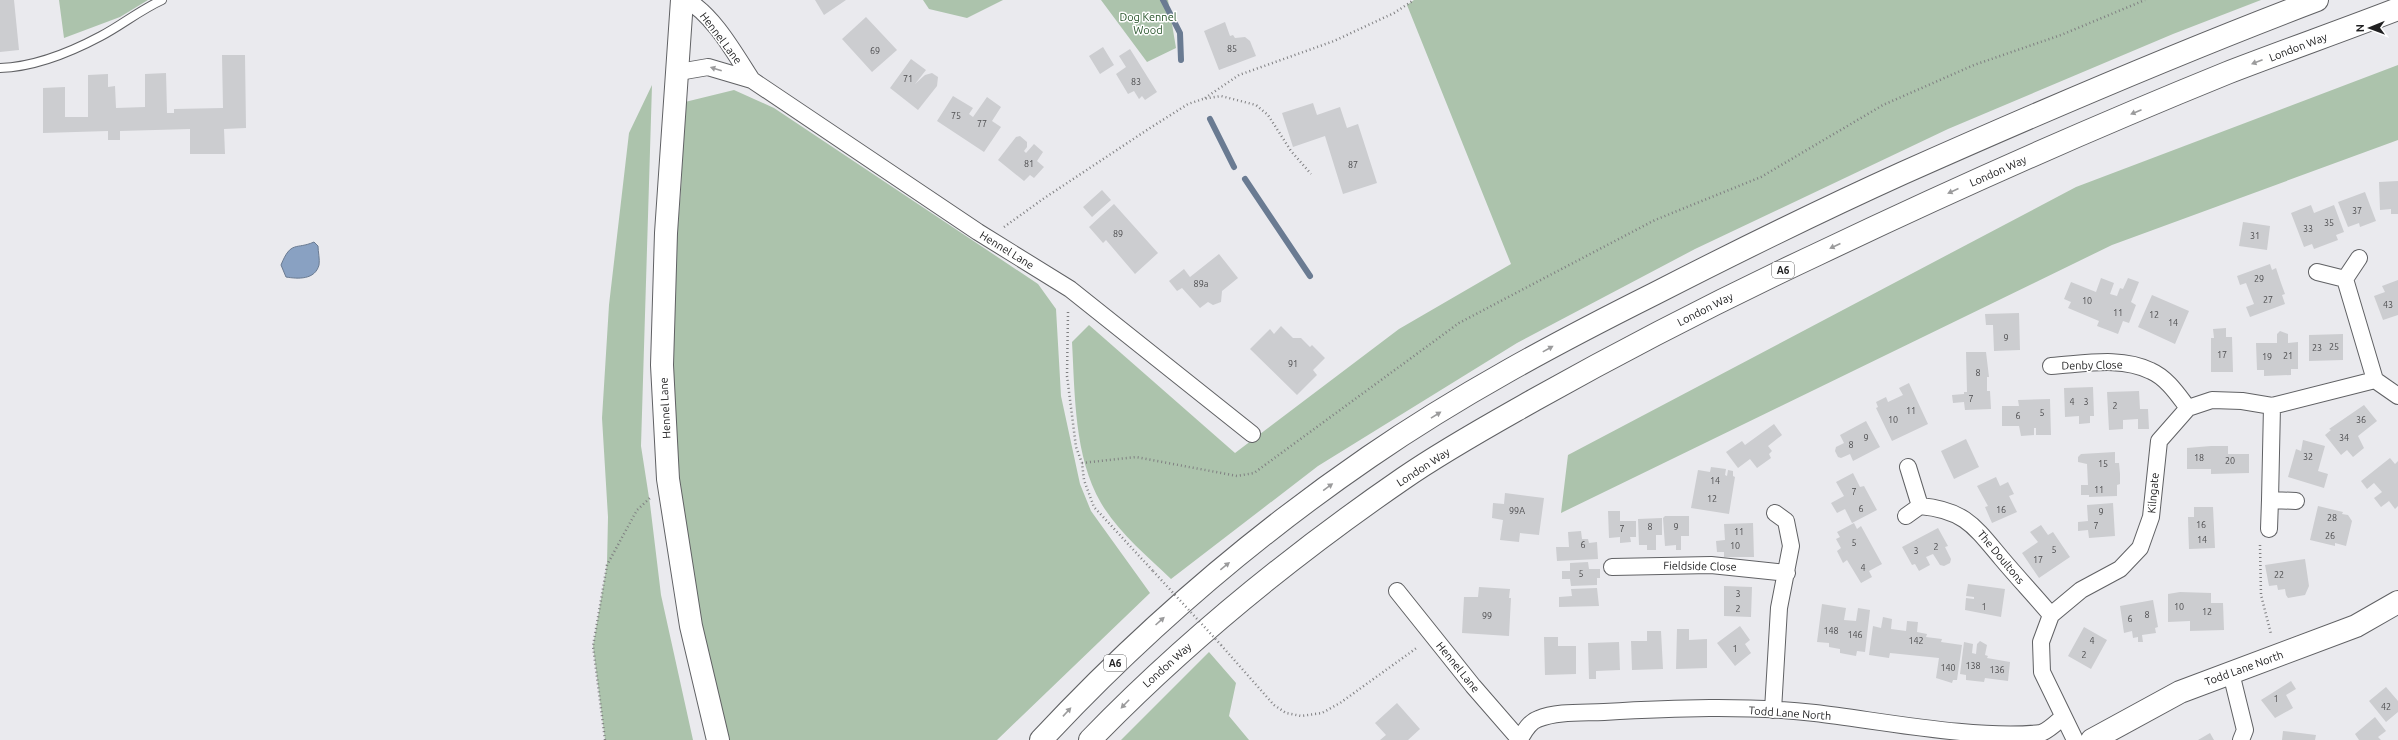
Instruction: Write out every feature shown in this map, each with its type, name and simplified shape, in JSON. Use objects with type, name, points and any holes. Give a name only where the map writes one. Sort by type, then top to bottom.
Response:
[{"type":"main road","name":"Hennel Lane","points":[[682,0],[679,72],[666,232],[662,365],[668,480],[691,626],[718,740]]},
{"type":"main road","name":"A6","points":[[1040,740],[1098,679],[1143,636],[1213,575],[1281,521],[1370,456],[1470,393],[1580,331],[1811,215],[2049,108],[2218,38],[2317,0]]},
{"type":"main road","name":"London Way","points":[[1090,740],[1133,696],[1216,621],[1307,548],[1406,476],[1478,432],[1596,365],[1750,286],[1899,215],[2030,156],[2228,73],[2398,9]]},
{"type":"main road","name":"Todd Lane North","points":[[2092,740],[2180,692],[2356,626],[2398,602]]},
{"type":"street","name":"Hennel Lane","points":[[686,0],[696,6],[722,36],[752,80]]},
{"type":"street","name":"Hennel Lane","points":[[679,72],[708,67],[752,80],[989,238],[1070,289],[1252,434]]},
{"type":"street","points":[[2345,279],[2359,258]]},
{"type":"street","points":[[2317,272],[2345,279]]},
{"type":"street","points":[[2345,279],[2375,380],[2398,396]]},
{"type":"street","name":"Denby Close","points":[[2051,366],[2108,362],[2131,364],[2152,371],[2172,388],[2188,408]]},
{"type":"street","points":[[2188,408],[2212,400],[2242,401],[2272,406],[2375,380]]},
{"type":"street","points":[[2269,529],[2272,406]]},
{"type":"street","name":"Kilngate","points":[[2075,740],[2042,672],[2041,642],[2051,615],[2081,590],[2120,569],[2140,548],[2151,517],[2159,441],[2188,408]]},
{"type":"street","points":[[1906,516],[1920,506],[1908,467]]},
{"type":"street","points":[[2270,500],[2296,500]]},
{"type":"street","name":"The Doultons","points":[[1920,506],[1936,507],[1956,514],[1979,530],[2051,615]]},
{"type":"street","points":[[1773,710],[1779,608],[1787,573],[1790,546],[1786,522],[1775,513]]},
{"type":"street","name":"Fieldside Close","points":[[1612,567],[1711,565],[1787,573]]},
{"type":"street","name":"Hennel Lane","points":[[1397,591],[1473,686],[1520,740]]},
{"type":"street","points":[[2231,673],[2245,730],[2241,740]]},
{"type":"street","name":"Todd Lane North","points":[[1520,740],[1526,729],[1536,719],[1555,715],[1659,710],[1773,710],[1814,713],[1974,736],[2013,736],[2042,733],[2063,718]]},
{"type":"lane","points":[[0,68],[53,58],[102,36],[143,8],[162,0]]},
{"type":"path","points":[[1203,99],[1239,75],[1334,41],[1394,13],[1414,0]]},
{"type":"path","points":[[1082,463],[1136,457],[1237,476],[1254,473],[1459,323],[1655,220],[1761,178],[1883,105],[1974,65],[2061,35],[2145,0]]},
{"type":"path","points":[[989,238],[1043,198],[1143,132],[1188,104],[1203,99],[1221,96],[1256,105],[1268,115],[1291,151],[1311,174]]},
{"type":"path","points":[[1070,289],[1066,333],[1067,376],[1076,447],[1082,463],[1084,480],[1094,506],[1274,705],[1286,713],[1301,716],[1322,712],[1340,703],[1433,636]]},
{"type":"path","points":[[605,740],[593,646],[607,564],[637,510],[668,480]]},
{"type":"path","points":[[2269,529],[2259,545],[2261,595],[2272,636],[2283,654]]},
{"type":"green space","points":[[59,0],[148,0],[120,17],[64,38]]},
{"type":"green space","points":[[923,0],[1003,0],[967,18],[929,9]]},
{"type":"green space","name":"Dog Kennel Wood","points":[[1101,0],[1168,0],[1176,48],[1147,62]]},
{"type":"green space","points":[[1414,0],[2261,0],[2173,34],[1948,129],[1695,249],[1517,343],[1318,466],[1171,579],[1124,534],[1108,514],[1092,485],[1081,445],[1075,404],[1072,342],[1089,325],[1235,453],[1399,329],[1511,264],[1407,5]]},
{"type":"green space","points":[[2398,65],[2398,140],[2112,245],[1561,513],[1568,455],[2076,187]]},
{"type":"green space","points":[[652,85],[641,446],[650,504],[661,595],[693,740],[605,740],[593,646],[607,564],[608,517],[602,418],[609,305],[629,133]]},
{"type":"green space","points":[[734,90],[774,108],[1038,284],[1056,309],[1061,396],[1080,484],[1091,511],[1150,593],[997,740],[730,740],[701,635],[683,532],[670,324],[681,189],[685,102]]},
{"type":"green space","points":[[1209,652],[1236,683],[1229,716],[1249,740],[1121,740]]},
{"type":"water","points":[[314,242],[318,246],[319,265],[317,270],[310,276],[306,277],[286,277],[281,265],[288,252],[294,247]]},
{"type":"building","points":[[0,0],[14,0],[19,50],[0,52]]},
{"type":"building","points":[[815,0],[846,0],[824,15]]},
{"type":"building","points":[[866,17],[897,50],[872,72],[842,39]]},
{"type":"building","points":[[1225,22],[1230,36],[1233,35],[1235,38],[1245,37],[1250,41],[1256,56],[1219,70],[1204,31]]},
{"type":"building","points":[[1103,47],[1114,65],[1100,74],[1089,56]]},
{"type":"building","points":[[1130,49],[1157,92],[1145,100],[1142,96],[1139,99],[1134,91],[1128,94],[1116,74],[1126,67],[1119,56]]},
{"type":"building","points":[[222,55],[245,55],[246,128],[224,129],[225,154],[190,154],[190,129],[120,131],[120,140],[108,140],[108,131],[43,133],[43,88],[65,87],[65,117],[88,117],[88,75],[108,74],[108,87],[115,86],[116,108],[145,107],[145,74],[166,73],[167,113],[174,113],[174,109],[223,108]]},
{"type":"building","points":[[911,59],[926,70],[915,84],[925,75],[932,73],[938,77],[937,86],[918,110],[890,88]]},
{"type":"building","points":[[953,96],[973,108],[969,114],[973,117],[987,97],[1001,107],[992,121],[1001,127],[984,152],[937,121]]},
{"type":"building","points":[[1313,103],[1317,115],[1340,107],[1347,128],[1358,124],[1377,183],[1343,194],[1325,136],[1293,147],[1282,113]]},
{"type":"building","points":[[1020,136],[1027,142],[1027,147],[1024,151],[1026,153],[1034,144],[1043,152],[1037,161],[1044,167],[1034,178],[1030,175],[1024,181],[998,160],[1016,137]]},
{"type":"building","points":[[2398,181],[2398,214],[2391,214],[2391,209],[2380,210],[2379,182]]},
{"type":"building","points":[[1102,190],[1111,200],[1092,217],[1083,207]]},
{"type":"building","points":[[2365,192],[2376,221],[2360,227],[2359,223],[2348,227],[2338,202]]},
{"type":"building","points":[[1114,204],[1158,253],[1135,274],[1106,240],[1103,243],[1089,227]]},
{"type":"building","points":[[2311,205],[2314,213],[2334,205],[2344,232],[2336,235],[2338,240],[2314,249],[2312,244],[2304,247],[2291,213]]},
{"type":"building","points":[[2243,222],[2270,226],[2267,250],[2239,246]]},
{"type":"building","points":[[1219,254],[1238,278],[1222,291],[1221,302],[1213,305],[1208,302],[1200,308],[1182,288],[1177,291],[1169,281],[1184,269],[1190,277]]},
{"type":"building","points":[[2270,264],[2272,270],[2276,268],[2285,294],[2282,295],[2285,304],[2250,317],[2246,307],[2254,304],[2246,283],[2240,285],[2237,276]]},
{"type":"building","points":[[2101,278],[2114,283],[2110,294],[2117,296],[2120,288],[2123,289],[2128,278],[2139,282],[2131,302],[2136,305],[2129,323],[2123,321],[2118,334],[2097,326],[2099,321],[2068,308],[2071,302],[2064,299],[2071,282],[2096,292]]},
{"type":"building","points":[[2398,280],[2398,315],[2383,320],[2374,296],[2385,292],[2382,286]]},
{"type":"building","points":[[2152,295],[2189,311],[2175,344],[2138,327]]},
{"type":"building","points":[[2019,313],[2020,350],[1994,351],[1993,325],[1986,325],[1985,314]]},
{"type":"building","points":[[1281,326],[1293,338],[1301,338],[1310,347],[1312,345],[1325,358],[1313,370],[1317,375],[1297,395],[1250,349],[1270,329],[1274,334]]},
{"type":"building","points":[[2226,328],[2226,337],[2232,337],[2233,372],[2211,372],[2211,338],[2214,338],[2213,329]]},
{"type":"building","points":[[2280,331],[2288,334],[2288,343],[2298,342],[2298,369],[2291,369],[2291,375],[2264,376],[2264,370],[2257,370],[2256,343],[2277,343],[2277,334]]},
{"type":"building","points":[[2343,334],[2343,360],[2309,361],[2309,335]]},
{"type":"building","points":[[1966,352],[1986,352],[1989,377],[1987,377],[1987,391],[1990,391],[1991,409],[1965,410],[1964,402],[1953,403],[1952,395],[1964,394],[1964,392],[1967,392]]},
{"type":"building","points":[[1909,383],[1928,424],[1892,441],[1876,408],[1878,407],[1876,402],[1886,397],[1888,402],[1903,395],[1899,388]]},
{"type":"building","points":[[2093,387],[2094,416],[2090,416],[2090,423],[2079,424],[2079,416],[2065,417],[2064,388]]},
{"type":"building","points":[[2139,391],[2140,409],[2148,409],[2149,429],[2138,429],[2138,419],[2123,420],[2123,429],[2109,430],[2107,392]]},
{"type":"building","points":[[2050,399],[2051,435],[2036,435],[2036,428],[2034,428],[2034,435],[2021,436],[2019,426],[2002,426],[2002,406],[2019,406],[2018,400]]},
{"type":"building","points":[[2364,405],[2377,421],[2358,436],[2364,448],[2353,457],[2347,450],[2341,455],[2325,435],[2331,430],[2329,429]]},
{"type":"building","points":[[1866,421],[1880,447],[1853,461],[1850,454],[1841,458],[1838,457],[1835,451],[1836,447],[1844,443],[1840,435]]},
{"type":"building","points":[[1774,424],[1782,435],[1768,446],[1772,451],[1769,454],[1771,458],[1757,468],[1750,459],[1738,468],[1726,452],[1742,441],[1745,445]]},
{"type":"building","points":[[1966,439],[1979,467],[1954,479],[1941,451]]},
{"type":"building","points":[[2303,440],[2325,446],[2318,471],[2328,474],[2324,488],[2288,477],[2296,449],[2301,451]]},
{"type":"building","points":[[2228,446],[2228,454],[2249,454],[2249,473],[2211,474],[2211,469],[2187,469],[2187,448]]},
{"type":"building","points":[[2115,452],[2115,463],[2119,463],[2120,474],[2120,484],[2117,485],[2117,496],[2089,497],[2089,495],[2081,495],[2081,485],[2088,485],[2087,464],[2078,462],[2078,457],[2081,454]]},
{"type":"building","points":[[2390,458],[2395,464],[2398,461],[2398,506],[2395,509],[2389,501],[2381,507],[2374,498],[2382,492],[2374,483],[2367,489],[2361,481]]},
{"type":"building","points":[[1711,467],[1726,469],[1725,475],[1727,476],[1728,470],[1733,471],[1733,476],[1735,477],[1729,514],[1691,508],[1698,470],[1710,472]]},
{"type":"building","points":[[1853,473],[1860,487],[1864,486],[1877,510],[1852,523],[1845,509],[1837,513],[1831,503],[1844,496],[1836,482]]},
{"type":"building","points":[[1996,477],[2000,486],[2008,482],[2014,494],[2009,496],[2017,512],[1992,523],[1985,507],[1988,506],[1977,486]]},
{"type":"building","points":[[1505,493],[1544,498],[1539,535],[1520,533],[1519,542],[1500,540],[1503,520],[1492,518],[1493,503],[1504,504]]},
{"type":"building","points":[[2113,503],[2115,536],[2089,538],[2088,530],[2078,531],[2078,522],[2088,521],[2087,505]]},
{"type":"building","points":[[2318,506],[2343,512],[2342,514],[2348,515],[2352,521],[2346,546],[2335,543],[2335,546],[2310,540]]},
{"type":"building","points":[[2194,507],[2213,507],[2215,548],[2189,549],[2188,517],[2194,517]]},
{"type":"building","points":[[1608,511],[1620,511],[1620,521],[1636,521],[1636,537],[1630,537],[1631,542],[1620,543],[1620,537],[1609,538]]},
{"type":"building","points":[[1665,516],[1689,516],[1689,536],[1681,536],[1681,550],[1676,550],[1676,545],[1665,546],[1663,518]]},
{"type":"building","points":[[1662,518],[1662,535],[1656,535],[1656,550],[1647,550],[1647,545],[1639,545],[1638,519]]},
{"type":"building","points":[[1753,523],[1754,557],[1724,557],[1724,552],[1717,552],[1716,541],[1725,540],[1724,524]]},
{"type":"building","points":[[1854,523],[1857,529],[1861,526],[1882,564],[1869,571],[1872,577],[1861,583],[1847,560],[1843,563],[1837,551],[1841,548],[1836,539],[1840,537],[1837,532]]},
{"type":"building","points":[[2041,525],[2048,535],[2053,532],[2070,557],[2039,578],[2022,553],[2038,542],[2030,532]]},
{"type":"building","points":[[1938,528],[1948,546],[1945,547],[1951,559],[1950,563],[1944,566],[1940,565],[1933,554],[1926,557],[1930,565],[1919,571],[1915,564],[1912,565],[1902,547]]},
{"type":"building","points":[[1581,531],[1582,539],[1588,539],[1589,543],[1597,542],[1598,559],[1557,561],[1556,547],[1569,547],[1568,532]]},
{"type":"building","points":[[2305,559],[2309,586],[2305,595],[2288,598],[2285,589],[2278,590],[2277,585],[2269,586],[2265,565]]},
{"type":"building","points":[[1588,562],[1589,569],[1600,569],[1600,578],[1597,578],[1597,585],[1571,586],[1570,579],[1562,579],[1562,571],[1570,571],[1570,563]]},
{"type":"building","points":[[1968,584],[2005,589],[2001,617],[1965,610],[1966,598],[1974,599],[1974,597],[1966,596]]},
{"type":"building","points":[[1724,586],[1752,587],[1751,617],[1724,616]]},
{"type":"building","points":[[1479,587],[1510,589],[1509,636],[1462,633],[1464,597],[1478,597]]},
{"type":"building","points":[[1597,588],[1599,606],[1559,607],[1559,597],[1572,596],[1571,589]]},
{"type":"building","points":[[2180,592],[2211,593],[2211,603],[2223,603],[2224,630],[2190,631],[2190,621],[2168,622],[2168,594]]},
{"type":"building","points":[[2153,600],[2158,627],[2155,628],[2156,633],[2142,635],[2143,642],[2138,642],[2138,637],[2133,638],[2132,631],[2124,633],[2120,606]]},
{"type":"building","points":[[1822,604],[1846,608],[1844,620],[1856,621],[1858,608],[1870,610],[1865,652],[1857,651],[1856,656],[1840,653],[1840,649],[1829,647],[1829,643],[1817,642]]},
{"type":"building","points":[[1883,617],[1892,619],[1891,629],[1906,631],[1907,621],[1918,622],[1917,632],[1927,634],[1926,637],[1942,639],[1941,642],[1962,645],[1957,680],[1953,680],[1952,683],[1936,678],[1939,658],[1890,653],[1889,658],[1869,655],[1873,626],[1881,628]]},
{"type":"building","points":[[1740,626],[1750,640],[1745,644],[1751,653],[1735,666],[1717,643]]},
{"type":"building","points":[[2084,627],[2107,640],[2091,669],[2068,656]]},
{"type":"building","points":[[1677,629],[1689,629],[1689,640],[1707,639],[1707,668],[1676,669]]},
{"type":"building","points":[[1647,631],[1661,631],[1663,669],[1632,670],[1631,641],[1647,641]]},
{"type":"building","points":[[1544,637],[1558,637],[1558,646],[1576,646],[1576,674],[1545,675]]},
{"type":"building","points":[[1980,641],[1987,645],[1985,655],[1988,656],[1987,658],[2010,662],[2008,681],[1985,678],[1984,682],[1966,680],[1966,675],[1960,674],[1964,642],[1973,644],[1972,653],[1976,654],[1977,644]]},
{"type":"building","points":[[1619,642],[1620,670],[1596,671],[1596,679],[1589,679],[1588,643]]},
{"type":"building","points":[[2291,681],[2296,689],[2286,695],[2293,708],[2275,718],[2261,700]]},
{"type":"building","points":[[2386,687],[2398,701],[2398,712],[2386,722],[2369,701]]},
{"type":"building","points":[[1397,703],[1420,729],[1408,740],[1380,740],[1386,735],[1375,723]]},
{"type":"building","points":[[2375,717],[2386,731],[2378,737],[2381,740],[2359,740],[2355,734]]},
{"type":"building","points":[[2283,731],[2316,735],[2315,740],[2282,740]]},
{"type":"building","points":[[2210,733],[2214,740],[2198,740]]},
{"type":"waterway","points":[[1163,0],[1180,33],[1181,60]]},
{"type":"waterway","points":[[1210,119],[1234,167]]},
{"type":"waterway","points":[[1245,179],[1310,276]]}]
